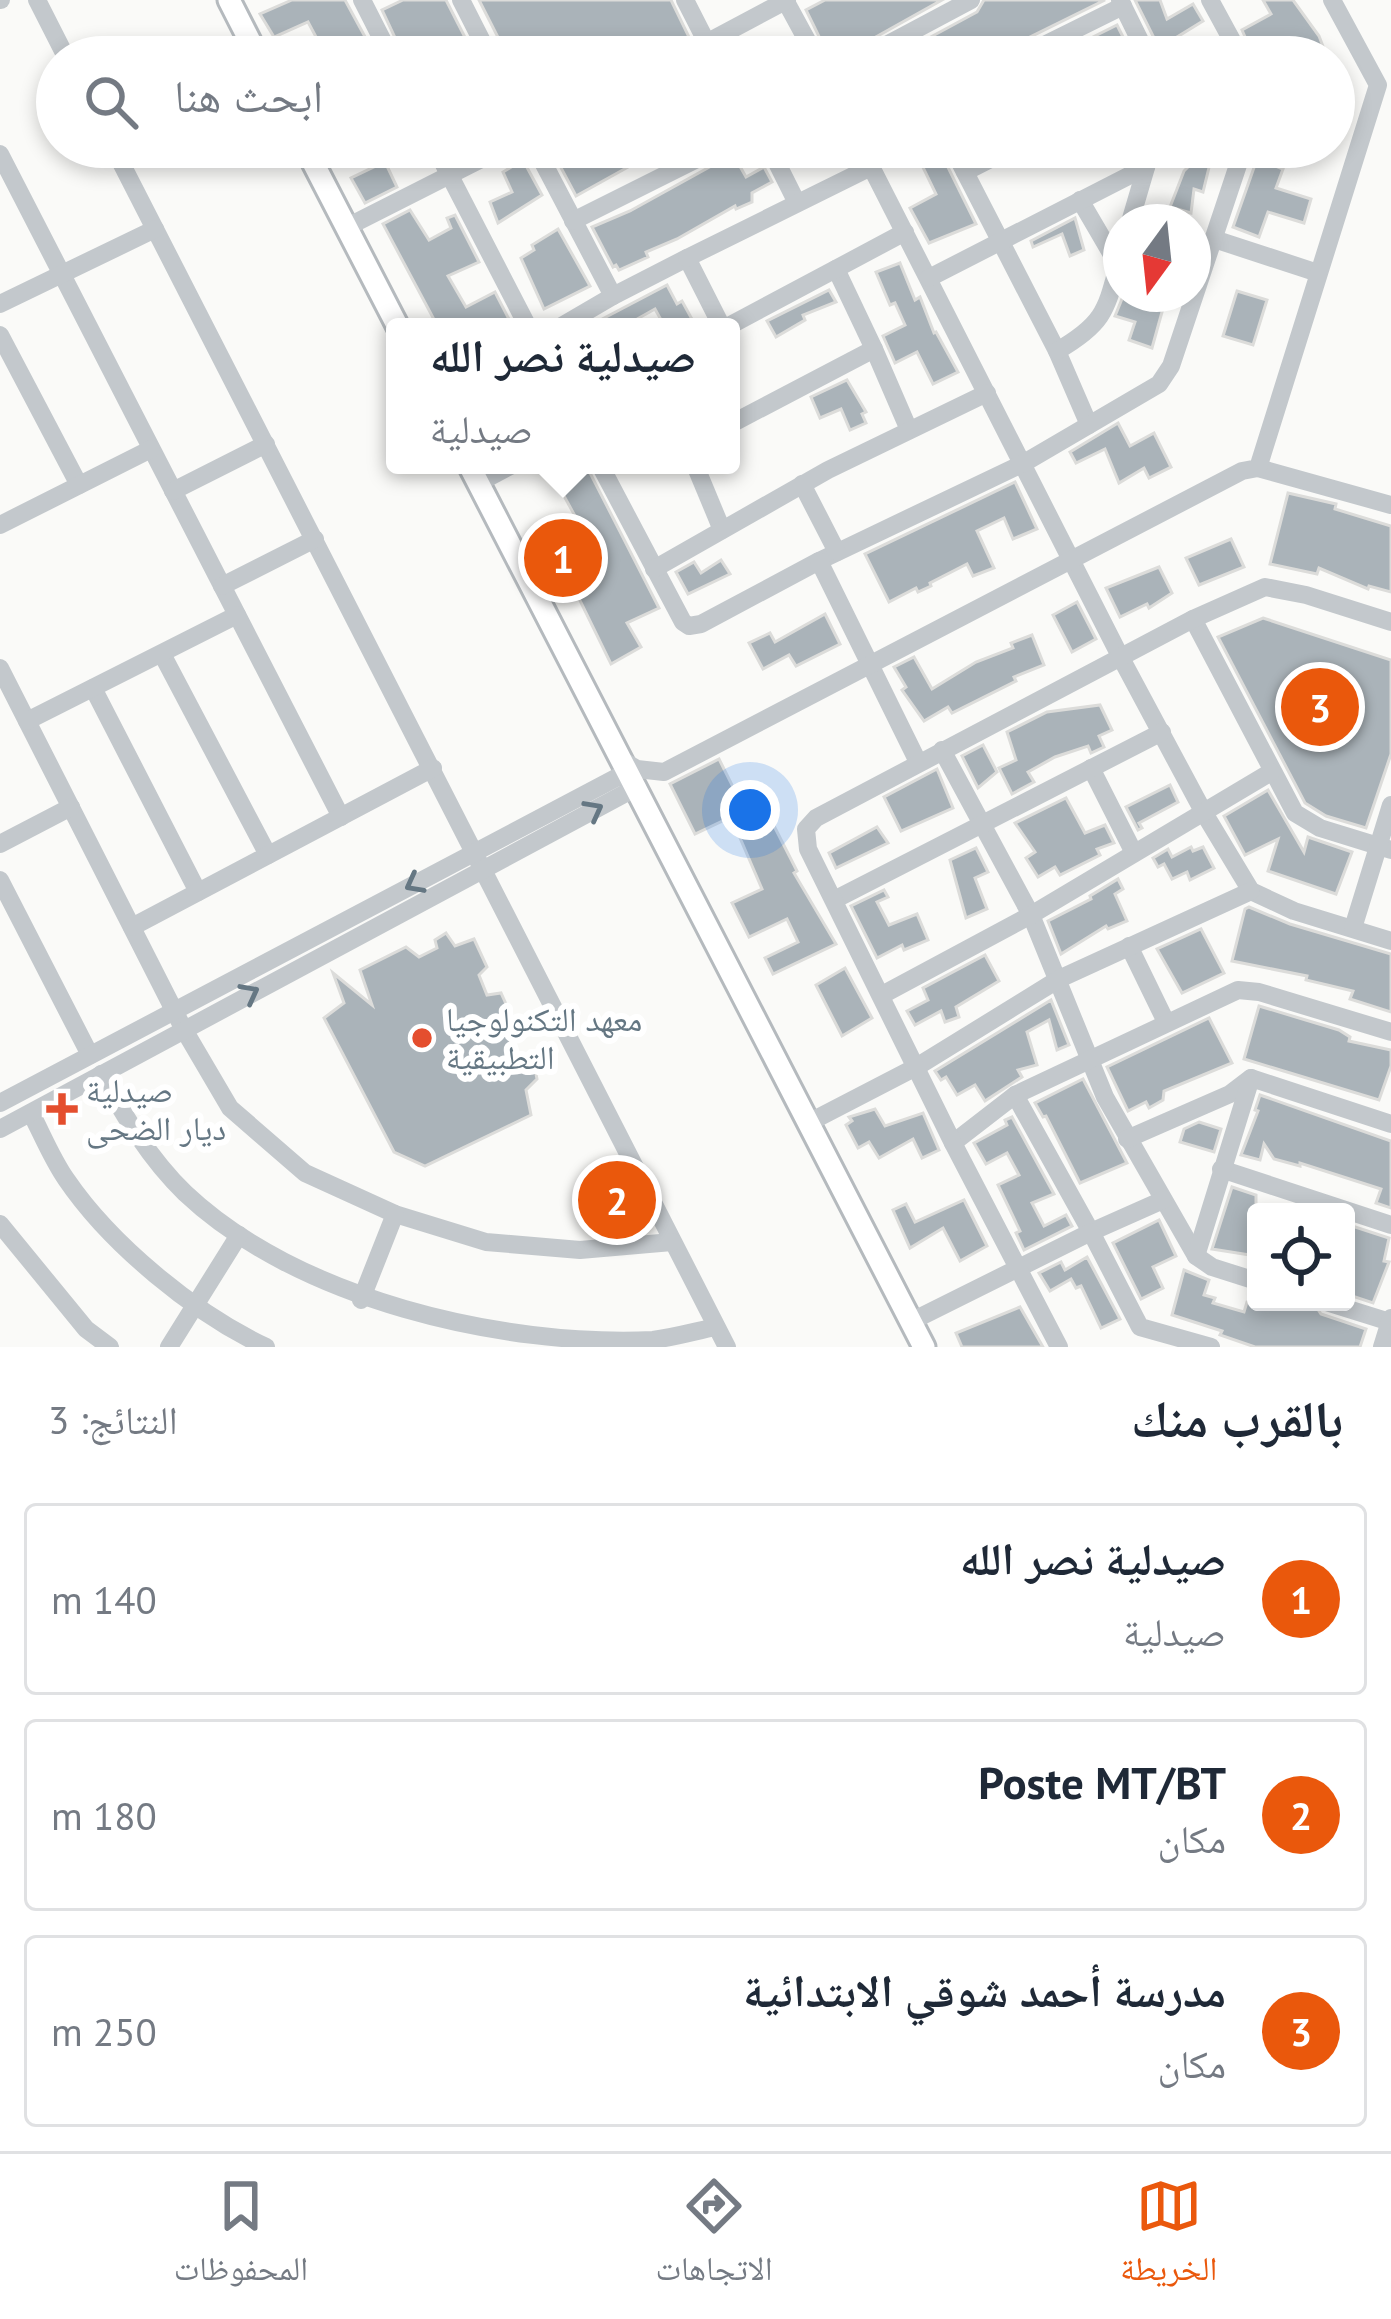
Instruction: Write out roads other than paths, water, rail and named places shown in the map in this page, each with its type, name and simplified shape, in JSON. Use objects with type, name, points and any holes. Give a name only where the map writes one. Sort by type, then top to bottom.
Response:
[{"type":"main road","points":[[229,0],[247,36]]},
{"type":"main road","points":[[316,168],[393,318]]},
{"type":"main road","points":[[473,474],[924,1347]]},
{"type":"street","points":[[37,0],[55,36]]},
{"type":"street","points":[[461,0],[479,36]]},
{"type":"street","points":[[685,0],[708,36]]},
{"type":"street","points":[[732,36],[786,0],[805,36]]},
{"type":"street","points":[[920,36],[971,0]]},
{"type":"street","points":[[1210,0],[1230,36]]},
{"type":"street","points":[[1332,0],[1354,36]]},
{"type":"street","points":[[368,2],[382,36]]},
{"type":"street","points":[[1059,36],[1121,3],[1138,36]]},
{"type":"street","points":[[1258,468],[1318,273],[1385,87],[1355,38]]},
{"type":"street","points":[[0,154],[341,817]]},
{"type":"street","points":[[124,168],[727,1347]]},
{"type":"street","points":[[446,168],[523,318]]},
{"type":"street","points":[[347,227],[463,168]]},
{"type":"street","points":[[546,168],[613,296]]},
{"type":"street","points":[[573,221],[679,168]]},
{"type":"street","points":[[780,168],[797,203]]},
{"type":"street","points":[[575,318],[867,168]]},
{"type":"street","points":[[872,168],[1121,658],[1251,891],[1294,911],[1391,941]]},
{"type":"street","points":[[963,168],[1057,351],[1089,425]]},
{"type":"street","points":[[965,172],[973,168]]},
{"type":"street","points":[[929,278],[1131,168]]},
{"type":"street","points":[[1135,204],[1146,168]]},
{"type":"street","points":[[605,474],[683,622],[694,626],[1024,463],[1150,392],[1166,376],[1237,168]]},
{"type":"street","points":[[1080,200],[1103,234]]},
{"type":"street","points":[[0,304],[155,229]]},
{"type":"street","points":[[740,319],[905,232]]},
{"type":"street","points":[[1214,239],[1318,273]]},
{"type":"street","points":[[687,258],[719,318]]},
{"type":"street","points":[[836,269],[909,430]]},
{"type":"street","points":[[1057,351],[1089,332],[1103,308]]},
{"type":"street","points":[[0,335],[79,485]]},
{"type":"street","points":[[740,419],[874,350]]},
{"type":"street","points":[[654,569],[802,484],[987,393]]},
{"type":"street","points":[[173,491],[266,444]]},
{"type":"street","points":[[3,516],[152,448]]},
{"type":"street","points":[[2,1098],[91,1054],[179,1019],[478,860],[637,769],[664,772],[1242,471],[1258,468],[1391,506]]},
{"type":"street","points":[[699,474],[722,530]]},
{"type":"street","points":[[802,484],[869,664],[918,762]]},
{"type":"street","points":[[222,586],[315,539]]},
{"type":"street","points":[[1059,1347],[808,849],[806,829],[815,818],[918,762],[1265,587],[1391,622]]},
{"type":"street","points":[[27,721],[237,615]]},
{"type":"street","points":[[1193,620],[1271,772],[1304,821],[1384,848]]},
{"type":"street","points":[[162,653],[268,855]]},
{"type":"street","points":[[0,668],[179,1019],[230,1108],[305,1173],[395,1214],[486,1242],[580,1250],[672,1242]]},
{"type":"street","points":[[93,688],[198,892]]},
{"type":"street","points":[[834,900],[1162,732]]},
{"type":"street","points":[[942,750],[1031,915],[1127,1139],[1196,1256],[1212,1267],[1247,1277]]},
{"type":"street","points":[[132,927],[433,768]]},
{"type":"street","points":[[1091,768],[1134,854]]},
{"type":"street","points":[[647,809],[664,772]]},
{"type":"street","points":[[882,995],[1031,915],[1271,772]]},
{"type":"street","points":[[1352,928],[1384,848],[1391,805]]},
{"type":"street","points":[[0,844],[71,807]]},
{"type":"street","points":[[0,880],[91,1054]]},
{"type":"street","points":[[808,1123],[918,1066],[1059,979],[1251,891]]},
{"type":"street","points":[[1129,946],[1166,1022]]},
{"type":"street","points":[[953,1143],[1015,1095],[1238,990],[1259,992],[1391,1032]]},
{"type":"street","points":[[0,1129],[101,1074],[179,1019]]},
{"type":"street","points":[[101,1074],[137,1139],[185,1193],[239,1235],[296,1270],[361,1300],[493,1340],[651,1340],[716,1327]]},
{"type":"street","points":[[1127,1139],[1230,1094],[1250,1078]]},
{"type":"street","points":[[1250,1078],[1391,1124]]},
{"type":"street","points":[[1196,1256],[1250,1078]]},
{"type":"street","points":[[1015,1095],[1141,1327],[1211,1347]]},
{"type":"street","points":[[31,1113],[64,1178],[112,1236],[196,1304],[266,1347]]},
{"type":"street","points":[[1221,1169],[1391,1225]]},
{"type":"street","points":[[910,1322],[1163,1200]]},
{"type":"street","points":[[361,1300],[395,1214]]},
{"type":"street","points":[[0,1224],[86,1329],[110,1347]]},
{"type":"street","points":[[169,1347],[239,1235]]},
{"type":"street","points":[[1355,1310],[1390,1320],[1382,1347]]},
{"type":"place","name":"صيدلية نصر الله","points":[[563,558]]},
{"type":"place","name":"مدرسة أحمد شوقي الابتدائية","points":[[1320,707]]},
{"type":"place","name":"معهد التكنولوجيا التطبيقية","points":[[422,1038]]},
{"type":"place","name":"صيدلية ديار الضحى","points":[[62,1109]]},
{"type":"place","name":"Poste MT/BT","points":[[617,1200]]}]
